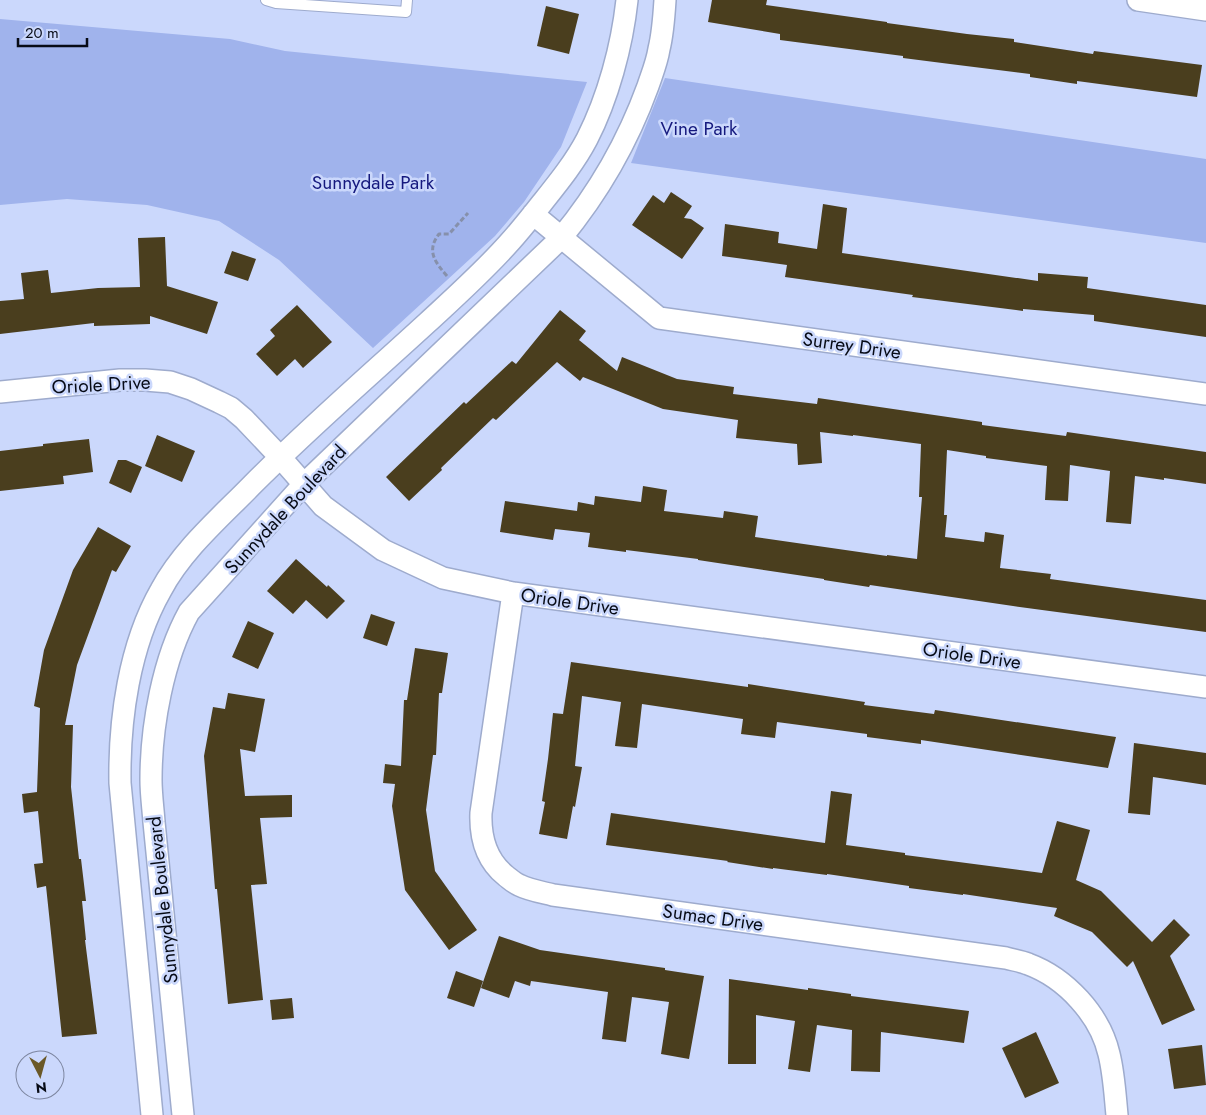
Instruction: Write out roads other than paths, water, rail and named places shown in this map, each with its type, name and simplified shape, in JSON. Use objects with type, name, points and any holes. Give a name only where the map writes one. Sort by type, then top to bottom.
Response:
[{"type":"street","name":"Sunnydale Boulevard","points":[[152,1115],[120,783],[123,722],[133,665],[140,638],[151,610],[160,590],[175,568],[200,538],[280,457],[460,292],[508,245],[553,190],[586,141],[598,117],[610,82],[627,0]]},
{"type":"street","name":"Sunnydale Boulevard","points":[[184,1115],[151,780],[158,705],[171,652],[180,629],[189,612],[304,484],[561,238],[578,218],[596,192],[629,133],[642,102],[659,50],[665,0]]},
{"type":"street","points":[[1138,0],[1206,10]]},
{"type":"street","name":"Surrey Drive","points":[[533,214],[659,318],[1206,394]]},
{"type":"street","name":"Oriole Drive","points":[[0,392],[120,380],[170,382],[208,396],[231,408],[244,419],[323,506],[383,550],[443,578],[513,593],[1206,687]]},
{"type":"street","name":"Sumac Drive","points":[[513,593],[481,813],[483,841],[493,862],[502,872],[516,884],[553,895],[1006,958],[1027,964],[1043,971],[1069,989],[1090,1012],[1109,1052],[1117,1115]]},
{"type":"lane","points":[[266,0],[340,4],[406,12],[407,0]]},
{"type":"park label","name":"Vine Park","points":[[699,128]]},
{"type":"park label","name":"Sunnydale Park","points":[[373,182]]}]
